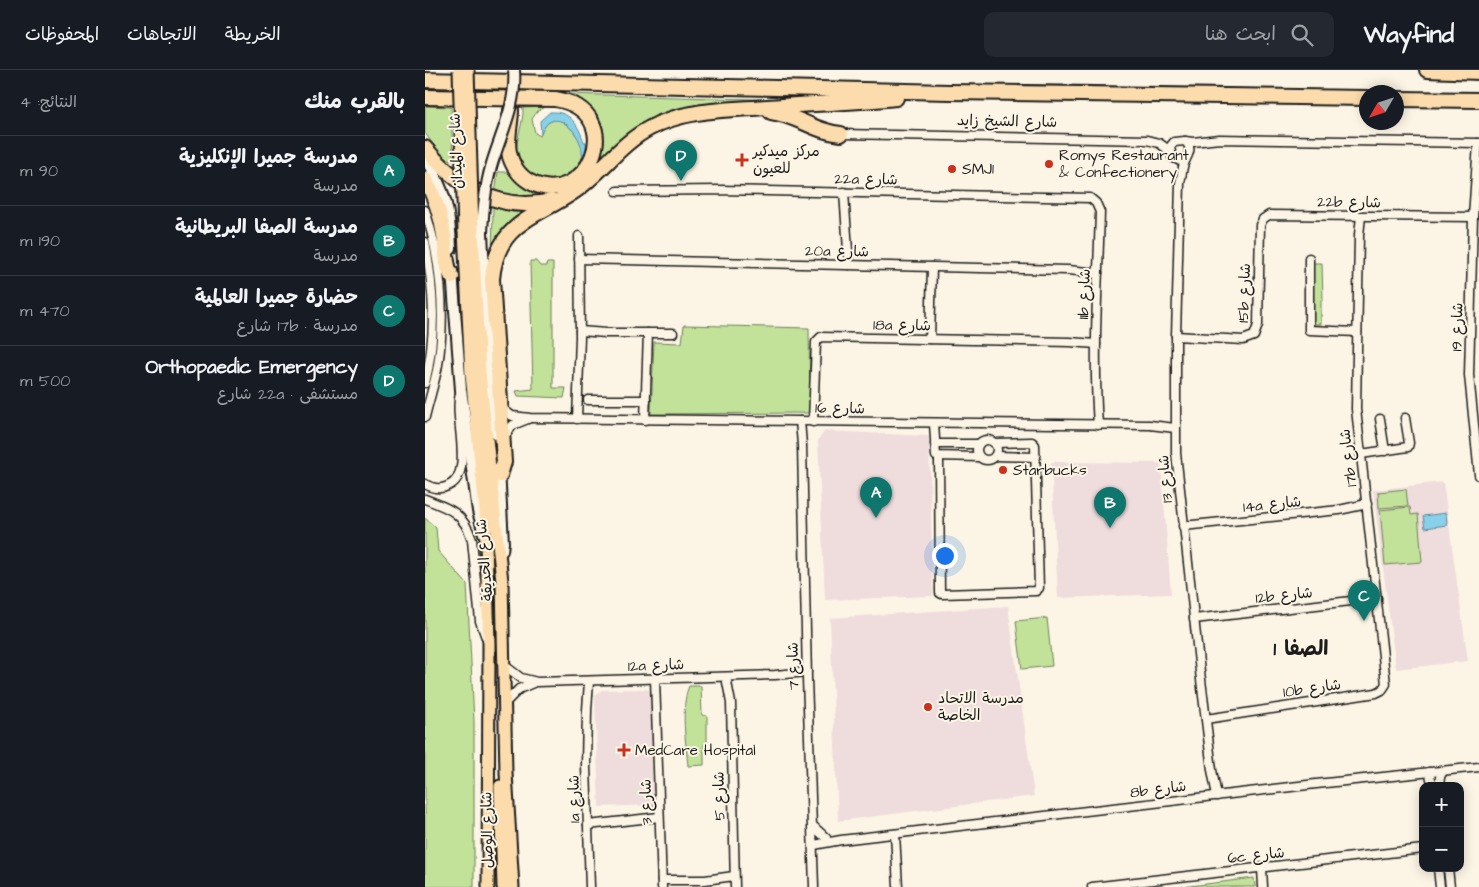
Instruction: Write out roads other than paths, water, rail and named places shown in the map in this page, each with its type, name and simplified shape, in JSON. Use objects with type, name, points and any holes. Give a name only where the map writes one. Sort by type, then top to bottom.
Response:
[{"type":"highway","points":[[1427,70],[1479,72]]},
{"type":"highway","name":"شارع الشيخ زايد","points":[[425,80],[949,92],[1359,98]]},
{"type":"highway","points":[[500,476],[504,462],[503,439],[491,279],[494,261],[507,237],[519,224],[534,213],[570,194],[594,176],[630,140],[653,126],[668,120],[688,114],[743,108],[882,99],[949,92]]},
{"type":"highway","points":[[425,97],[547,99],[571,103],[584,112],[593,124],[596,132],[596,147],[587,167],[577,178],[556,187],[537,185],[521,176],[515,168],[508,151],[511,110]]},
{"type":"highway","points":[[1404,99],[1479,100]]},
{"type":"highway","points":[[743,108],[785,114],[821,130],[841,134]]},
{"type":"highway","points":[[425,148],[458,181],[477,192],[496,199],[538,204],[570,194]]},
{"type":"highway","points":[[425,179],[439,212],[448,266],[452,271]]},
{"type":"main road","name":"شارع الميدان","points":[[459,70],[473,232]]},
{"type":"main road","name":"شارع الميدان","points":[[468,70],[473,232]]},
{"type":"main road","points":[[499,556],[503,543],[500,476],[473,232],[486,194],[491,168],[511,110],[514,70]]},
{"type":"main road","points":[[425,159],[439,180],[448,207],[451,226],[452,271],[461,390],[477,511],[485,538]]},
{"type":"main road","name":"شارع الحديقة","points":[[473,232],[471,374],[483,490],[489,644],[488,887]]},
{"type":"main road","name":"شارع الحديقة","points":[[473,232],[480,372],[503,608],[506,774],[513,887]]},
{"type":"main road","name":"شارع الوصل","points":[[503,887],[500,787],[506,774]]},
{"type":"street","name":"شارع الشيخ زايد","points":[[841,134],[1147,140],[1159,143],[1170,151]]},
{"type":"street","points":[[1207,140],[1190,151],[1186,159],[1180,161],[1174,159],[1170,151],[1174,142],[1207,140],[1476,143]]},
{"type":"street","points":[[1185,141],[1190,151]]},
{"type":"street","name":"شارع 19","points":[[1476,143],[1470,368],[1479,476]]},
{"type":"street","name":"شارع 13","points":[[1174,159],[1180,184]]},
{"type":"street","name":"شارع 13","points":[[1186,159],[1180,184],[1176,339],[1176,453],[1214,796]]},
{"type":"street","name":"22a شارع","points":[[617,191],[1086,197]]},
{"type":"street","points":[[846,265],[847,193]]},
{"type":"street","name":"11b شارع","points":[[1086,197],[1096,203],[1099,212],[1095,425]]},
{"type":"street","points":[[425,210],[437,260],[442,319],[438,364],[425,417]]},
{"type":"street","name":"22b شارع","points":[[1260,226],[1263,219],[1273,214],[1444,217],[1473,220]]},
{"type":"street","name":"17b شارع","points":[[1359,216],[1356,401],[1386,677]]},
{"type":"street","name":"15b شارع","points":[[1176,339],[1247,340],[1256,332],[1260,226]]},
{"type":"street","points":[[577,419],[580,334],[579,236]]},
{"type":"street","points":[[425,242],[434,302],[432,342],[425,383]]},
{"type":"street","points":[[1309,258],[1309,330],[1357,332]]},
{"type":"street","name":"20a شارع","points":[[579,262],[605,260],[1098,270]]},
{"type":"street","points":[[930,339],[932,267]]},
{"type":"street","points":[[645,420],[648,333]]},
{"type":"street","points":[[580,334],[673,333]]},
{"type":"street","name":"18a شارع","points":[[806,421],[816,342],[819,338],[1096,341]]},
{"type":"street","points":[[1470,368],[1479,366]]},
{"type":"street","points":[[1470,368],[1479,371]]},
{"type":"street","points":[[425,484],[433,488],[447,487],[453,484],[460,474],[462,462],[457,406],[461,390]]},
{"type":"street","points":[[588,400],[646,400]]},
{"type":"street","name":"شارع 16","points":[[500,406],[513,416],[530,418],[1175,425]]},
{"type":"street","points":[[503,439],[513,425],[530,418]]},
{"type":"street","points":[[1361,454],[1409,446],[1405,418]]},
{"type":"street","points":[[1380,419],[1385,451]]},
{"type":"street","name":"شارع 7","points":[[806,421],[803,445],[807,675],[814,887]]},
{"type":"street","points":[[934,423],[935,455],[939,457],[979,456],[987,460],[995,456],[1036,457]]},
{"type":"street","points":[[979,456],[977,452],[987,441],[987,423]]},
{"type":"street","points":[[935,444],[987,441],[1033,443],[1036,447],[1038,589],[1036,591],[942,594],[940,592],[939,457]]},
{"type":"street","points":[[987,441],[997,448],[995,456]]},
{"type":"street","points":[[425,499],[452,510],[469,530],[472,540],[480,621],[489,644]]},
{"type":"street","name":"14a شارع","points":[[1183,529],[1367,507]]},
{"type":"street","name":"12b شارع","points":[[1194,619],[1377,598]]},
{"type":"street","name":"12a شارع","points":[[505,665],[521,678],[537,682]]},
{"type":"street","name":"12a شارع","points":[[506,702],[522,686],[537,682],[807,675]]},
{"type":"street","name":"شارع 5","points":[[729,677],[735,881]]},
{"type":"street","name":"10b شارع","points":[[1205,716],[1376,694],[1385,687],[1386,677]]},
{"type":"street","name":"شارع 3","points":[[658,679],[657,716],[662,884]]},
{"type":"street","name":"1a شارع","points":[[586,681],[590,887]]},
{"type":"street","name":"8b شارع","points":[[814,842],[1479,767]]},
{"type":"street","points":[[1439,782],[1443,771]]},
{"type":"street","points":[[1429,772],[1432,782]]},
{"type":"street","points":[[588,823],[660,820]]},
{"type":"street","points":[[813,826],[826,841],[814,858]]},
{"type":"street","points":[[892,834],[898,887]]},
{"type":"street","name":"6c شارع","points":[[1092,887],[1419,849]]},
{"type":"street","points":[[1259,869],[1261,887]]},
{"type":"street","points":[[1438,872],[1440,887]]},
{"type":"street","points":[[1448,872],[1450,887]]},
{"type":"street","points":[[662,884],[705,880],[735,881]]},
{"type":"water","points":[[550,112],[563,114],[573,120],[584,142],[586,142],[586,151],[582,155],[578,139],[573,131],[560,121],[553,121],[546,125],[541,134],[540,121]]},
{"type":"water","points":[[1446,513],[1447,525],[1425,528],[1423,516]]},
{"type":"place","name":"مركز ميدكير للعيون","points":[[742,160]]},
{"type":"place","name":"Romys Restaurant & Confectionery","points":[[1049,164]]},
{"type":"place","name":"SMJ1","points":[[952,169]]},
{"type":"place","name":"Orthopaedic Emergency","points":[[681,181]]},
{"type":"place","name":"Starbucks","points":[[1003,470]]},
{"type":"place","name":"مدرسة جميرا الإنكليزية","points":[[876,518]]},
{"type":"place","name":"مدرسة الصفا البريطانية","points":[[1110,528]]},
{"type":"place","name":"حضارة جميرا العالمية","points":[[1364,621]]},
{"type":"place","name":"مدرسة الاتحاد الخاصة","points":[[928,707]]},
{"type":"place","name":"MedCare Hospital","points":[[624,750]]},
{"type":"district","name":"الصفا 1","points":[[1301,648]]}]
